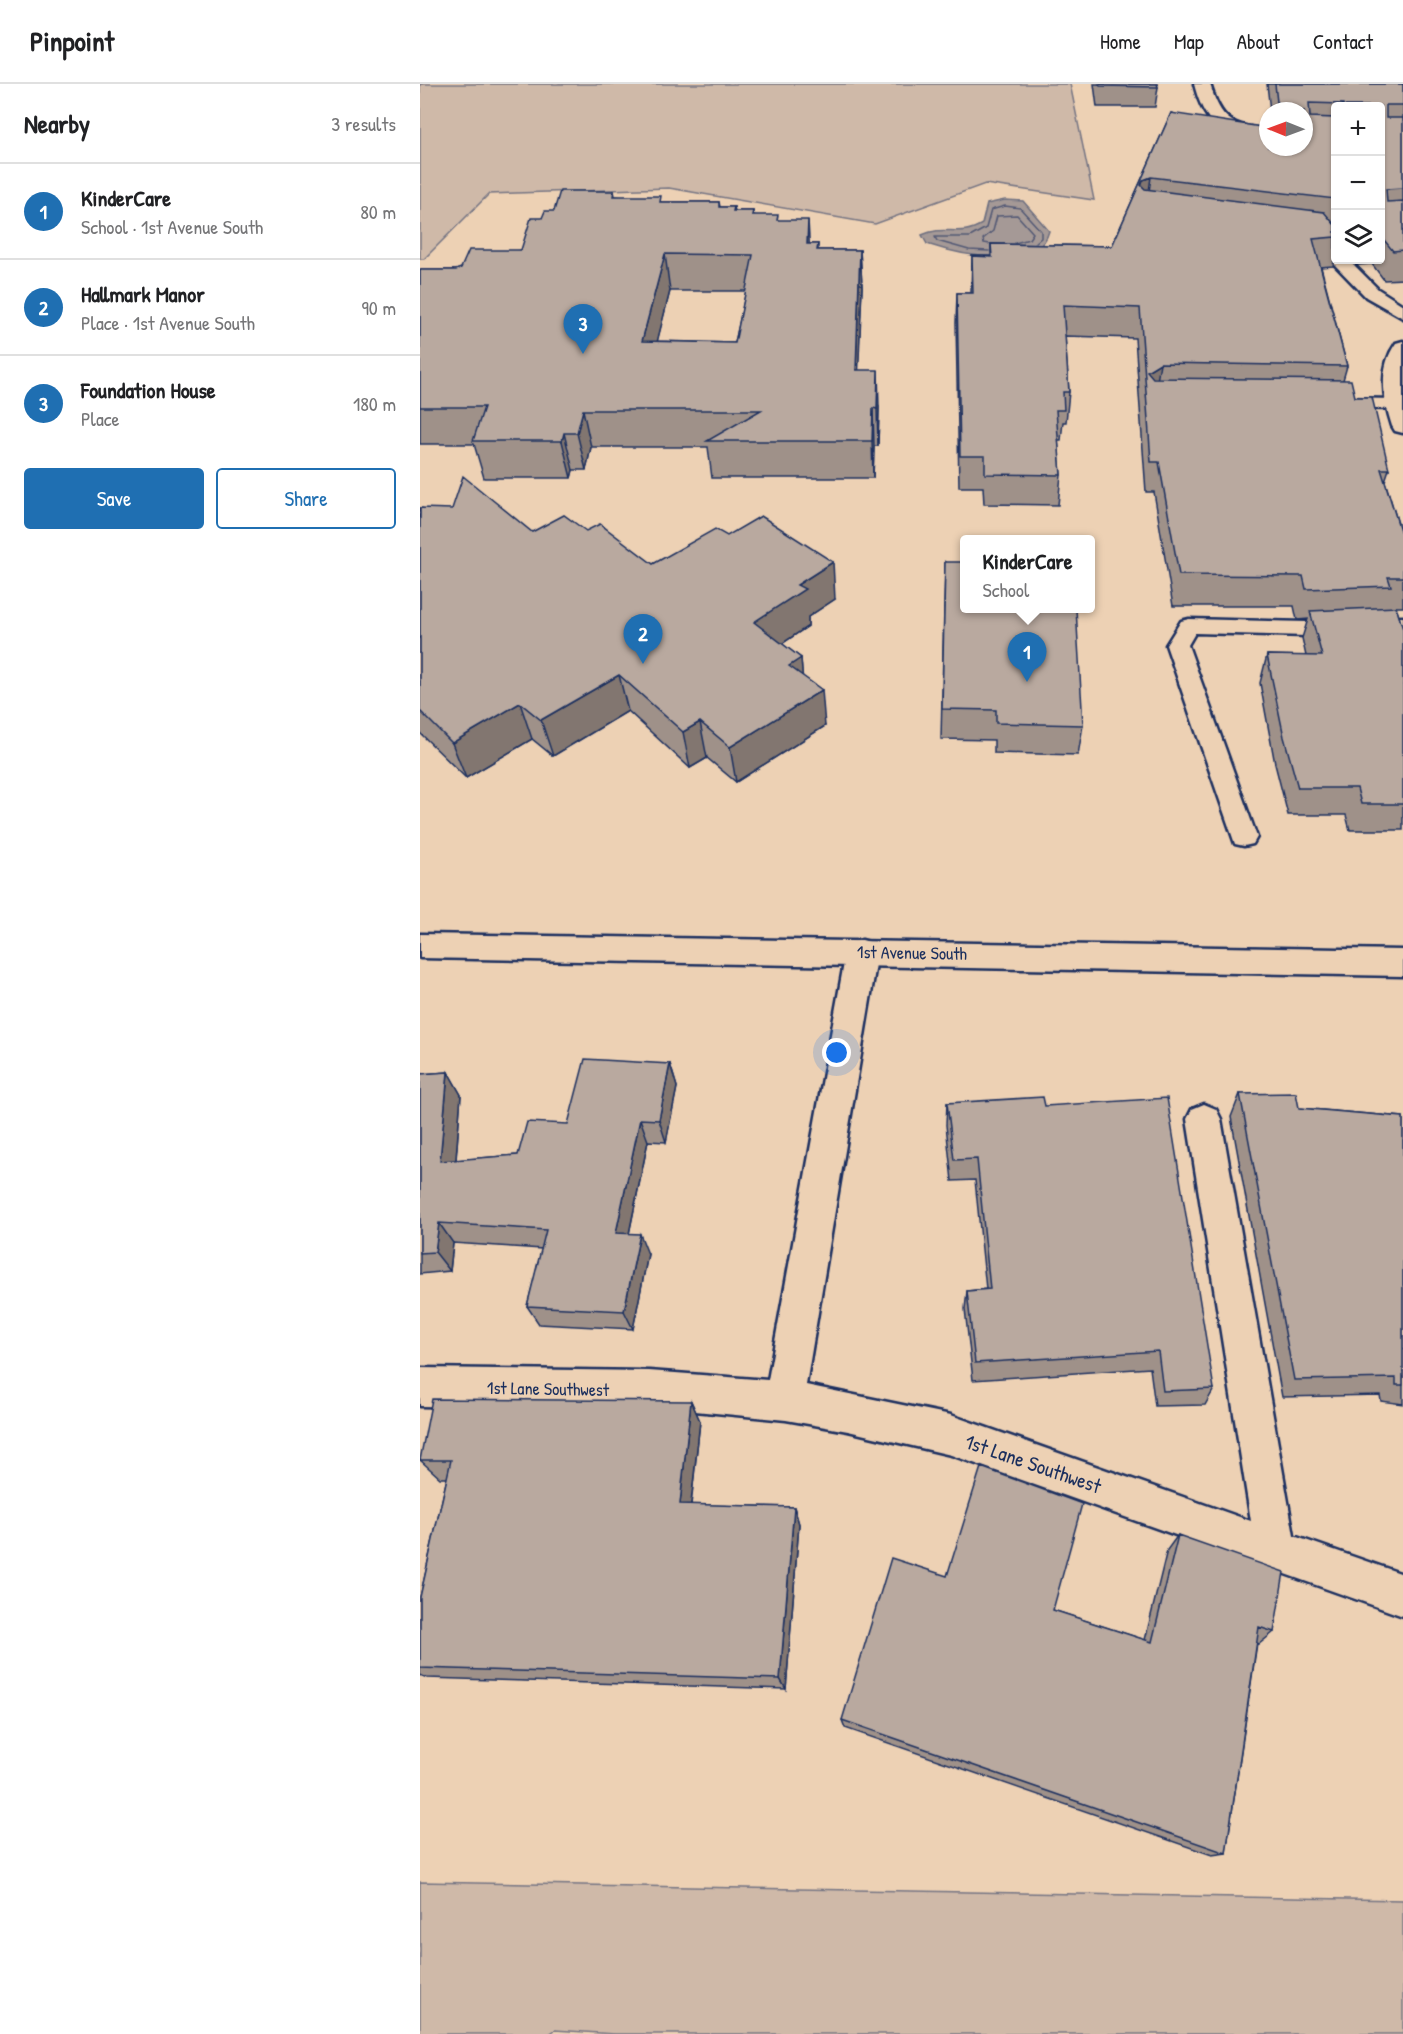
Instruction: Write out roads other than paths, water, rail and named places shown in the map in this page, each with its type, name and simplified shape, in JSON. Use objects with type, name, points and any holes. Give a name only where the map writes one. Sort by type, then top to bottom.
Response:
[{"type":"street","points":[[1202,84],[1210,112],[1222,124],[1232,129],[1259,134]]},
{"type":"street","points":[[1403,347],[1395,371],[1396,405],[1403,426]]},
{"type":"street","name":"1st Avenue South","points":[[420,946],[1403,963]]},
{"type":"street","points":[[784,1401],[862,952]]},
{"type":"street","points":[[1204,1119],[1276,1550]]},
{"type":"street","name":"1st Lane Southwest","points":[[420,1387],[680,1392],[784,1401],[872,1416],[951,1435],[1403,1595]]},
{"type":"lane","points":[[1344,264],[1372,294],[1403,313]]},
{"type":"lane","points":[[1318,404],[1396,405]]},
{"type":"lane","points":[[1244,837],[1177,645],[1189,626],[1307,629],[1403,624]]},
{"type":"water","points":[[1005,200],[1023,201],[1049,231],[1042,244],[1030,252],[995,257],[976,255],[927,244],[922,235],[930,232],[974,228],[982,224],[987,204]]},
{"type":"place","name":"Foundation House","points":[[583,354]]},
{"type":"place","name":"Hallmark Manor","points":[[643,664]]},
{"type":"place","name":"KinderCare","points":[[1027,682]]}]
